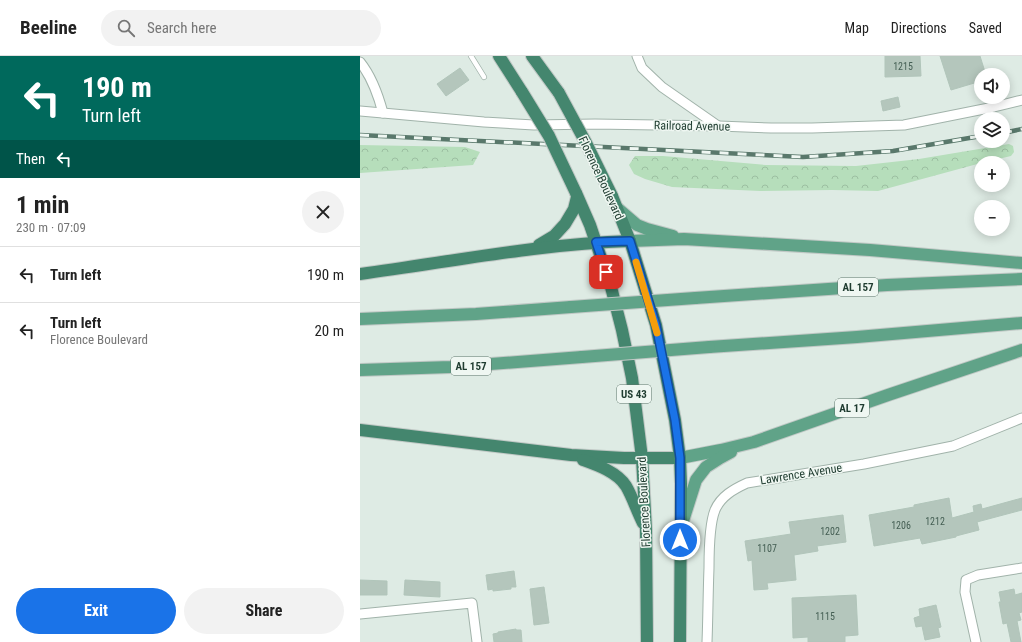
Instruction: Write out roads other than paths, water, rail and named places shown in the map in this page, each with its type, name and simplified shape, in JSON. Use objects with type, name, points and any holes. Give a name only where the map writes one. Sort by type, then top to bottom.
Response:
[{"type":"highway","name":"Florence Boulevard","points":[[499,56],[549,136],[577,195],[596,242],[611,287],[622,330],[632,378],[642,458],[646,530],[647,642]]},
{"type":"highway","name":"Florence Boulevard","points":[[532,56],[559,93],[585,141],[614,202],[630,241],[656,325],[675,420],[680,458],[680,642]]},
{"type":"highway","points":[[534,248],[554,236],[566,224],[574,209],[577,195]]},
{"type":"highway","points":[[360,274],[534,248],[596,242],[630,241]]},
{"type":"highway","points":[[360,430],[571,455],[642,458]]},
{"type":"highway","points":[[571,455],[601,466],[618,477],[625,485],[646,530]]},
{"type":"highway","name":"AL 17","points":[[642,458],[680,458]]},
{"type":"main road","points":[[614,202],[637,225],[684,239]]},
{"type":"main road","points":[[630,241],[684,239],[870,250],[1022,263]]},
{"type":"main road","name":"AL 157","points":[[360,319],[476,314],[887,285],[1022,279]]},
{"type":"main road","name":"AL 157","points":[[360,370],[451,367],[857,337],[1022,323]]},
{"type":"main road","name":"AL 17","points":[[680,458],[754,442],[1022,350]]},
{"type":"main road","points":[[680,529],[696,480],[706,467],[720,458],[754,442]]},
{"type":"street","points":[[637,56],[642,68],[662,87],[719,126]]},
{"type":"street","points":[[360,62],[369,74],[377,92],[383,113]]},
{"type":"street","name":"Railroad Avenue","points":[[360,111],[419,117],[534,125],[595,124],[785,128],[904,125],[1022,100]]},
{"type":"street","name":"Lawrence Avenue","points":[[707,642],[709,551],[712,526],[716,510],[724,498],[733,490],[747,483],[864,464],[953,446],[1022,418]]},
{"type":"street","points":[[976,642],[965,592],[966,580],[978,575],[1022,568]]},
{"type":"street","points":[[360,614],[472,603],[477,642]]},
{"type":"lane","points":[[471,56],[484,77]]},
{"type":"railway","points":[[1010,132],[1022,129]]},
{"type":"railway","points":[[360,135],[803,157],[893,151],[974,137]]}]
